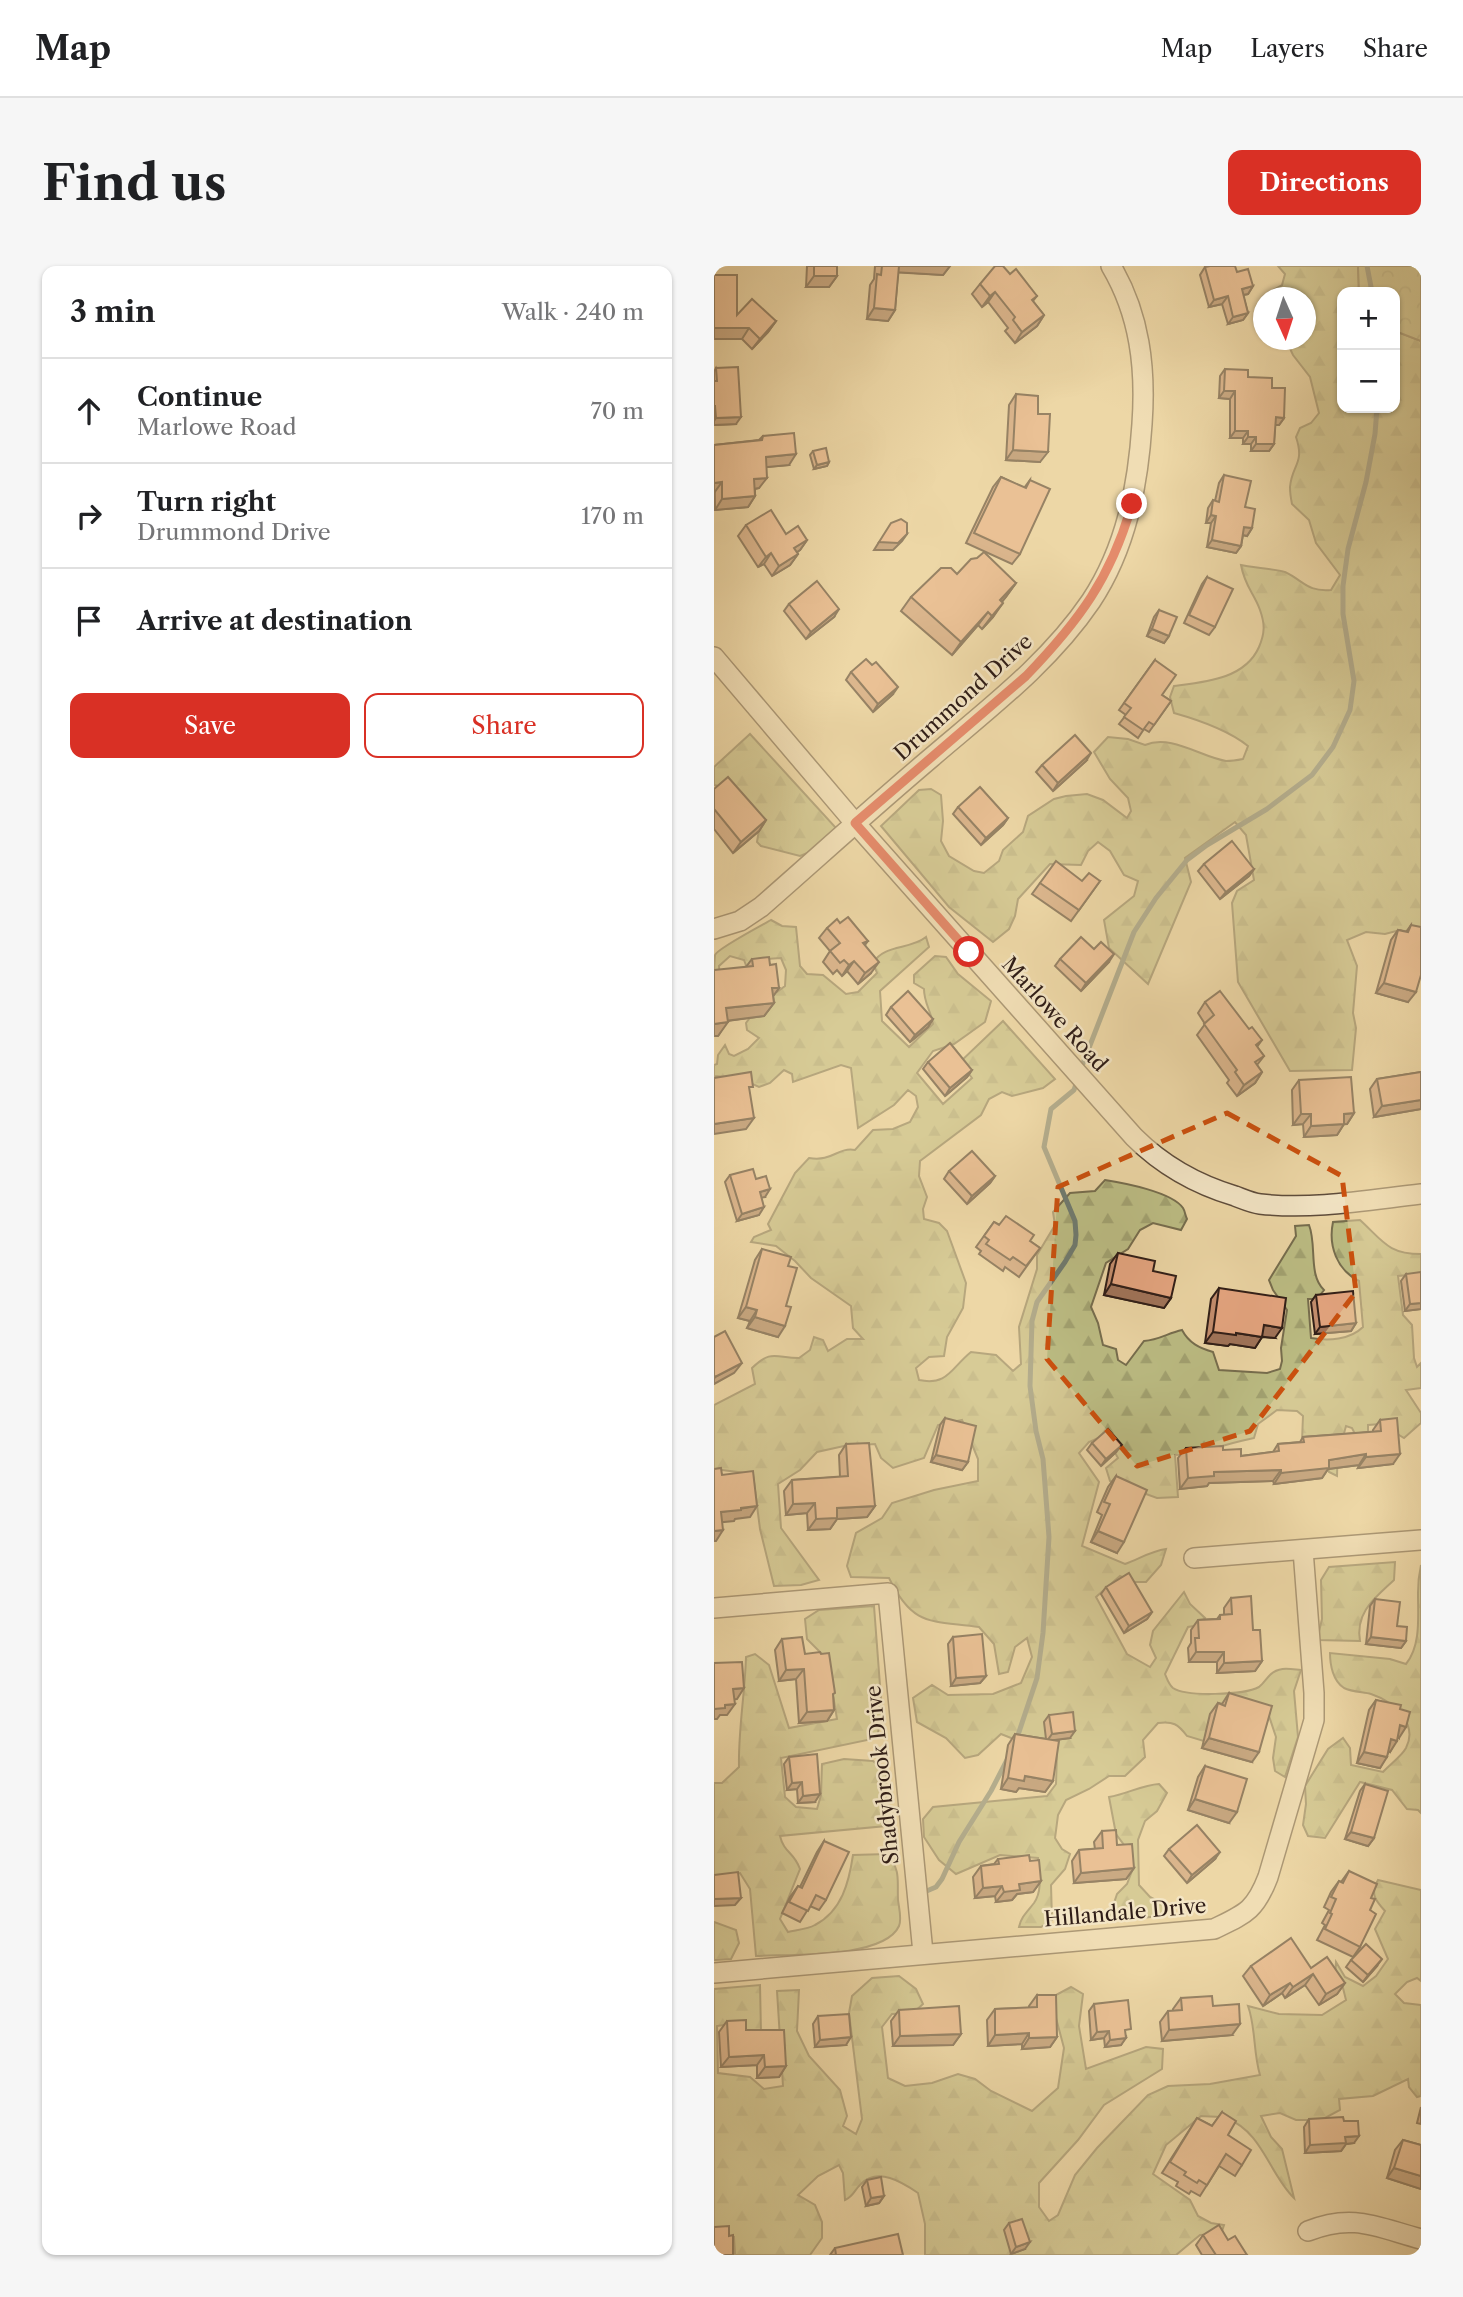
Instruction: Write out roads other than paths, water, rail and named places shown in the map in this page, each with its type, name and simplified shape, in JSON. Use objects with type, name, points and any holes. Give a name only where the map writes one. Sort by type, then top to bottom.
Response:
[{"type":"street","name":"Drummond Drive","points":[[714,929],[740,921],[761,907],[1026,676],[1091,600],[1108,570],[1123,534],[1132,504],[1142,434],[1144,374],[1132,311],[1111,266]]},
{"type":"street","name":"Marlowe Road","points":[[714,657],[855,823],[1134,1137],[1163,1163],[1211,1189],[1259,1204],[1319,1205],[1421,1194]]},
{"type":"street","points":[[1195,1558],[1421,1540]]},
{"type":"street","name":"Hillandale Drive","points":[[714,1973],[1214,1929],[1244,1915],[1261,1898],[1314,1720],[1303,1550]]},
{"type":"street","name":"Shadybrook Drive","points":[[714,1608],[888,1593],[923,1953]]},
{"type":"street","points":[[1308,2231],[1342,2221],[1357,2222],[1421,2239]]},
{"type":"waterway","points":[[1367,266],[1371,287]]},
{"type":"waterway","points":[[1080,1071],[1134,932],[1156,898],[1187,860],[1267,809],[1312,775],[1333,747],[1350,710],[1354,681],[1343,614],[1343,586],[1348,549],[1366,482],[1377,413]]},
{"type":"waterway","points":[[1016,1741],[1037,1678],[1043,1633],[1049,1537],[1043,1459],[1030,1386],[1032,1321],[1037,1302],[1075,1245],[1076,1235],[1075,1221],[1044,1147],[1051,1109],[1074,1090],[1077,1081]]},
{"type":"waterway","points":[[922,1893],[936,1887],[942,1879],[959,1842],[1007,1760]]}]
